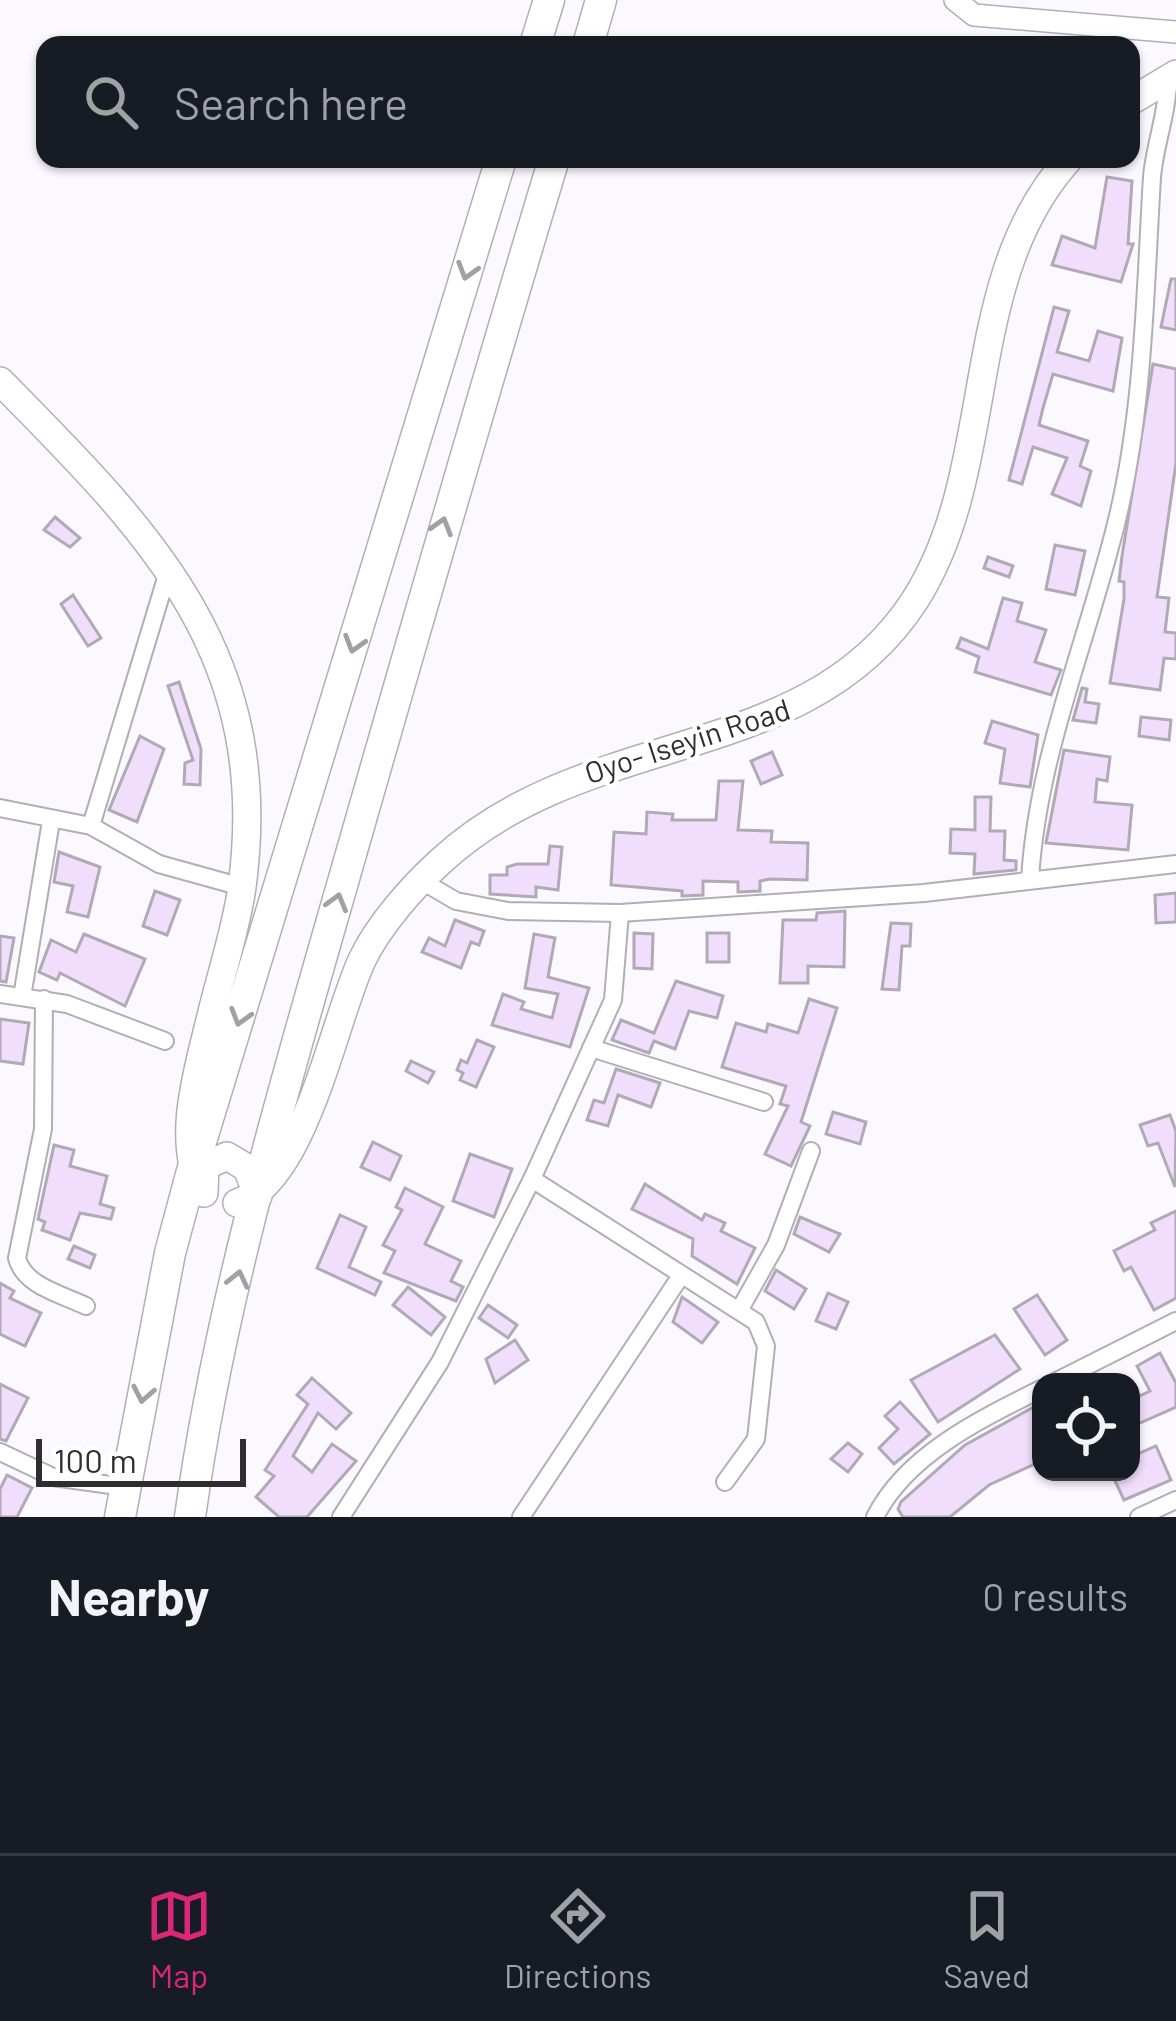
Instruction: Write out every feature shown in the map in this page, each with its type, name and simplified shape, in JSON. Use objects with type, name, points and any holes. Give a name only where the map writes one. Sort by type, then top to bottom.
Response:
[{"type":"highway","points":[[538,36],[549,0]]},
{"type":"highway","points":[[591,36],[601,0]]},
{"type":"highway","points":[[190,1517],[233,1170],[499,168]]},
{"type":"highway","points":[[123,1502],[170,1253],[233,1170],[432,561],[551,168]]},
{"type":"main road","points":[[1140,96],[1172,76]]},
{"type":"main road","name":"Oyo- Iseyin Road","points":[[233,1170],[364,954],[422,881],[475,831],[579,776],[783,712],[837,684],[881,646],[938,559],[965,463],[1000,294],[1030,212],[1062,168]]},
{"type":"main road","points":[[0,381],[123,509],[171,567],[205,628],[224,675],[244,757],[242,887],[193,1109],[233,1170]]},
{"type":"street","points":[[955,0],[974,15],[1176,32]]},
{"type":"street","points":[[1030,880],[1048,763],[1118,517],[1147,316],[1155,148],[1172,76]]},
{"type":"street","points":[[91,826],[167,574]]},
{"type":"street","points":[[0,808],[91,826],[159,864],[242,887]]},
{"type":"street","points":[[22,997],[51,821]]},
{"type":"street","points":[[422,881],[456,901],[508,910],[620,913],[923,893],[1176,864]]},
{"type":"street","points":[[341,1517],[440,1362],[532,1179],[613,1000],[620,913]]},
{"type":"street","points":[[0,994],[44,999],[165,1041]]},
{"type":"street","points":[[44,999],[44,1129],[16,1258],[20,1270],[33,1282],[86,1306]]},
{"type":"street","points":[[591,1048],[764,1102]]},
{"type":"street","points":[[740,1309],[776,1245],[811,1151]]},
{"type":"street","points":[[532,1179],[756,1322],[766,1346],[756,1439],[724,1482]]},
{"type":"street","points":[[521,1517],[680,1277]]},
{"type":"street","points":[[1073,1373],[1176,1321]]},
{"type":"street","points":[[875,1517],[920,1463],[961,1430],[1032,1394]]},
{"type":"street","points":[[0,1452],[123,1502]]},
{"type":"street","points":[[1138,1517],[1176,1500]]},
{"type":"building","points":[[1107,177],[1132,181],[1128,244],[1133,244],[1121,282],[1052,265],[1062,236],[1095,248]]},
{"type":"building","points":[[1171,279],[1176,279],[1176,330],[1161,327]]},
{"type":"building","points":[[1054,307],[1069,311],[1057,352],[1089,361],[1098,331],[1122,338],[1113,391],[1053,374],[1043,408],[1039,425],[1088,441],[1080,466],[1091,471],[1081,506],[1052,494],[1067,458],[1033,447],[1022,484],[1009,480]]},
{"type":"building","points":[[1153,364],[1176,369],[1176,463],[1157,597],[1169,598],[1165,632],[1176,633],[1176,659],[1164,658],[1160,690],[1110,683],[1124,599],[1124,582],[1119,581],[1122,556]]},
{"type":"building","points":[[55,517],[80,538],[70,547],[44,530]]},
{"type":"building","points":[[1055,545],[1085,551],[1075,595],[1046,589]]},
{"type":"building","points":[[988,557],[1013,566],[1009,577],[984,568]]},
{"type":"building","points":[[73,595],[101,638],[88,646],[61,604]]},
{"type":"building","points":[[1003,598],[1022,603],[1017,621],[1046,630],[1035,662],[1061,670],[1051,695],[975,672],[979,657],[957,648],[961,638],[988,649]]},
{"type":"building","points":[[179,682],[201,749],[200,785],[184,784],[185,763],[193,760],[168,686]]},
{"type":"building","points":[[1082,688],[1087,689],[1085,702],[1099,704],[1096,723],[1073,720]]},
{"type":"building","points":[[1141,717],[1171,720],[1169,740],[1139,736]]},
{"type":"building","points":[[992,721],[1038,735],[1030,787],[1000,783],[1005,749],[985,743]]},
{"type":"building","points":[[140,736],[164,749],[137,822],[109,810]]},
{"type":"building","points":[[1064,750],[1110,757],[1107,781],[1097,779],[1095,802],[1132,805],[1128,850],[1046,843]]},
{"type":"building","points":[[772,752],[782,775],[761,784],[751,761]]},
{"type":"building","points":[[719,781],[743,781],[738,830],[772,831],[771,842],[808,843],[807,880],[770,879],[760,881],[760,891],[738,892],[738,882],[703,881],[703,895],[682,896],[682,891],[611,885],[614,832],[646,834],[647,812],[673,814],[672,820],[716,820]]},
{"type":"building","points":[[975,797],[991,797],[990,831],[1005,831],[1004,860],[1016,861],[1016,870],[974,874],[975,854],[950,853],[951,829],[975,830]]},
{"type":"building","points":[[550,846],[562,847],[558,890],[536,887],[536,897],[490,894],[490,875],[507,875],[507,867],[517,864],[548,864]]},
{"type":"building","points":[[59,852],[100,867],[88,917],[67,912],[73,886],[54,882]]},
{"type":"building","points":[[155,891],[180,900],[167,935],[143,926]]},
{"type":"building","points":[[1176,893],[1176,922],[1156,923],[1155,895]]},
{"type":"building","points":[[845,911],[844,967],[808,966],[808,983],[780,983],[783,920],[816,920],[817,913]]},
{"type":"building","points":[[455,920],[484,931],[479,945],[471,942],[461,968],[422,952],[429,938],[445,946]]},
{"type":"building","points":[[891,923],[911,924],[910,946],[902,946],[899,990],[882,989]]},
{"type":"building","points":[[634,933],[653,934],[652,969],[634,968]]},
{"type":"building","points":[[707,933],[729,933],[729,962],[707,962]]},
{"type":"building","points":[[84,934],[145,959],[125,1006],[60,973],[57,980],[39,972],[51,940],[76,952]]},
{"type":"building","points":[[534,934],[555,938],[548,977],[589,988],[570,1047],[492,1025],[503,994],[524,1002],[521,1009],[552,1018],[558,994],[525,988]]},
{"type":"building","points":[[0,936],[14,938],[6,982],[0,981]]},
{"type":"building","points":[[676,981],[723,996],[717,1018],[689,1011],[675,1049],[654,1041],[649,1053],[612,1040],[621,1020],[654,1033]]},
{"type":"building","points":[[809,999],[837,1008],[801,1122],[810,1126],[791,1166],[765,1154],[788,1106],[780,1104],[786,1086],[722,1067],[736,1023],[766,1032],[768,1024],[798,1033]]},
{"type":"building","points":[[0,1019],[29,1023],[23,1064],[0,1061]]},
{"type":"building","points":[[477,1040],[494,1047],[476,1087],[460,1080],[463,1073],[457,1070],[461,1060],[467,1063]]},
{"type":"building","points":[[411,1061],[434,1072],[428,1083],[406,1071]]},
{"type":"building","points":[[616,1069],[660,1083],[651,1107],[618,1095],[608,1126],[587,1120],[594,1100],[604,1103]]},
{"type":"building","points":[[833,1112],[866,1122],[860,1144],[826,1134]]},
{"type":"building","points":[[1170,1115],[1176,1131],[1175,1187],[1158,1143],[1148,1146],[1140,1125]]},
{"type":"building","points":[[373,1142],[401,1156],[390,1180],[361,1167]]},
{"type":"building","points":[[54,1145],[74,1150],[70,1166],[107,1176],[100,1204],[114,1208],[111,1219],[80,1213],[70,1240],[42,1230],[45,1222],[38,1219]]},
{"type":"building","points":[[470,1154],[512,1169],[494,1217],[453,1201]]},
{"type":"building","points":[[645,1184],[702,1220],[705,1214],[725,1223],[721,1231],[755,1248],[737,1284],[692,1256],[693,1239],[632,1209]]},
{"type":"building","points":[[405,1188],[443,1207],[425,1244],[461,1261],[451,1281],[463,1287],[456,1301],[384,1273],[395,1251],[383,1245],[402,1210],[396,1207]]},
{"type":"building","points":[[1176,1211],[1176,1298],[1154,1310],[1131,1267],[1124,1271],[1114,1251],[1155,1230],[1151,1223]]},
{"type":"building","points":[[340,1215],[366,1227],[349,1267],[381,1282],[375,1295],[317,1268]]},
{"type":"building","points":[[800,1217],[840,1234],[829,1252],[794,1234]]},
{"type":"building","points":[[74,1246],[95,1255],[90,1268],[68,1259]]},
{"type":"building","points":[[776,1270],[806,1289],[794,1309],[765,1291]]},
{"type":"building","points":[[0,1283],[14,1291],[10,1298],[41,1313],[25,1346],[0,1334]]},
{"type":"building","points":[[408,1287],[445,1317],[431,1335],[393,1305]]},
{"type":"building","points":[[828,1293],[848,1302],[836,1329],[816,1321]]},
{"type":"building","points":[[1037,1295],[1067,1340],[1045,1355],[1014,1309]]},
{"type":"building","points":[[682,1297],[718,1322],[702,1343],[673,1322]]},
{"type":"building","points":[[488,1305],[517,1325],[508,1338],[479,1318]]},
{"type":"building","points":[[995,1335],[1020,1369],[938,1422],[911,1380]]},
{"type":"building","points":[[515,1340],[528,1360],[495,1383],[486,1359]]},
{"type":"building","points":[[1160,1353],[1176,1383],[1176,1407],[1140,1423],[1140,1396],[1150,1391],[1137,1366]]},
{"type":"building","points":[[312,1378],[351,1413],[336,1429],[318,1413],[293,1456],[312,1472],[332,1444],[356,1461],[307,1517],[279,1517],[256,1497],[274,1476],[265,1470],[308,1404],[297,1395]]},
{"type":"building","points":[[0,1384],[28,1398],[6,1441],[0,1439]]},
{"type":"building","points":[[900,1402],[930,1434],[894,1464],[879,1448],[898,1429],[885,1416]]},
{"type":"building","points":[[1032,1408],[1032,1465],[989,1485],[950,1517],[903,1517],[898,1509],[901,1502],[965,1445]]},
{"type":"building","points":[[848,1443],[862,1454],[848,1472],[831,1459]]},
{"type":"building","points":[[1156,1446],[1171,1480],[1124,1500],[1115,1481],[1140,1481],[1140,1453]]},
{"type":"building","points":[[7,1475],[32,1488],[17,1517],[0,1517],[0,1489]]}]
